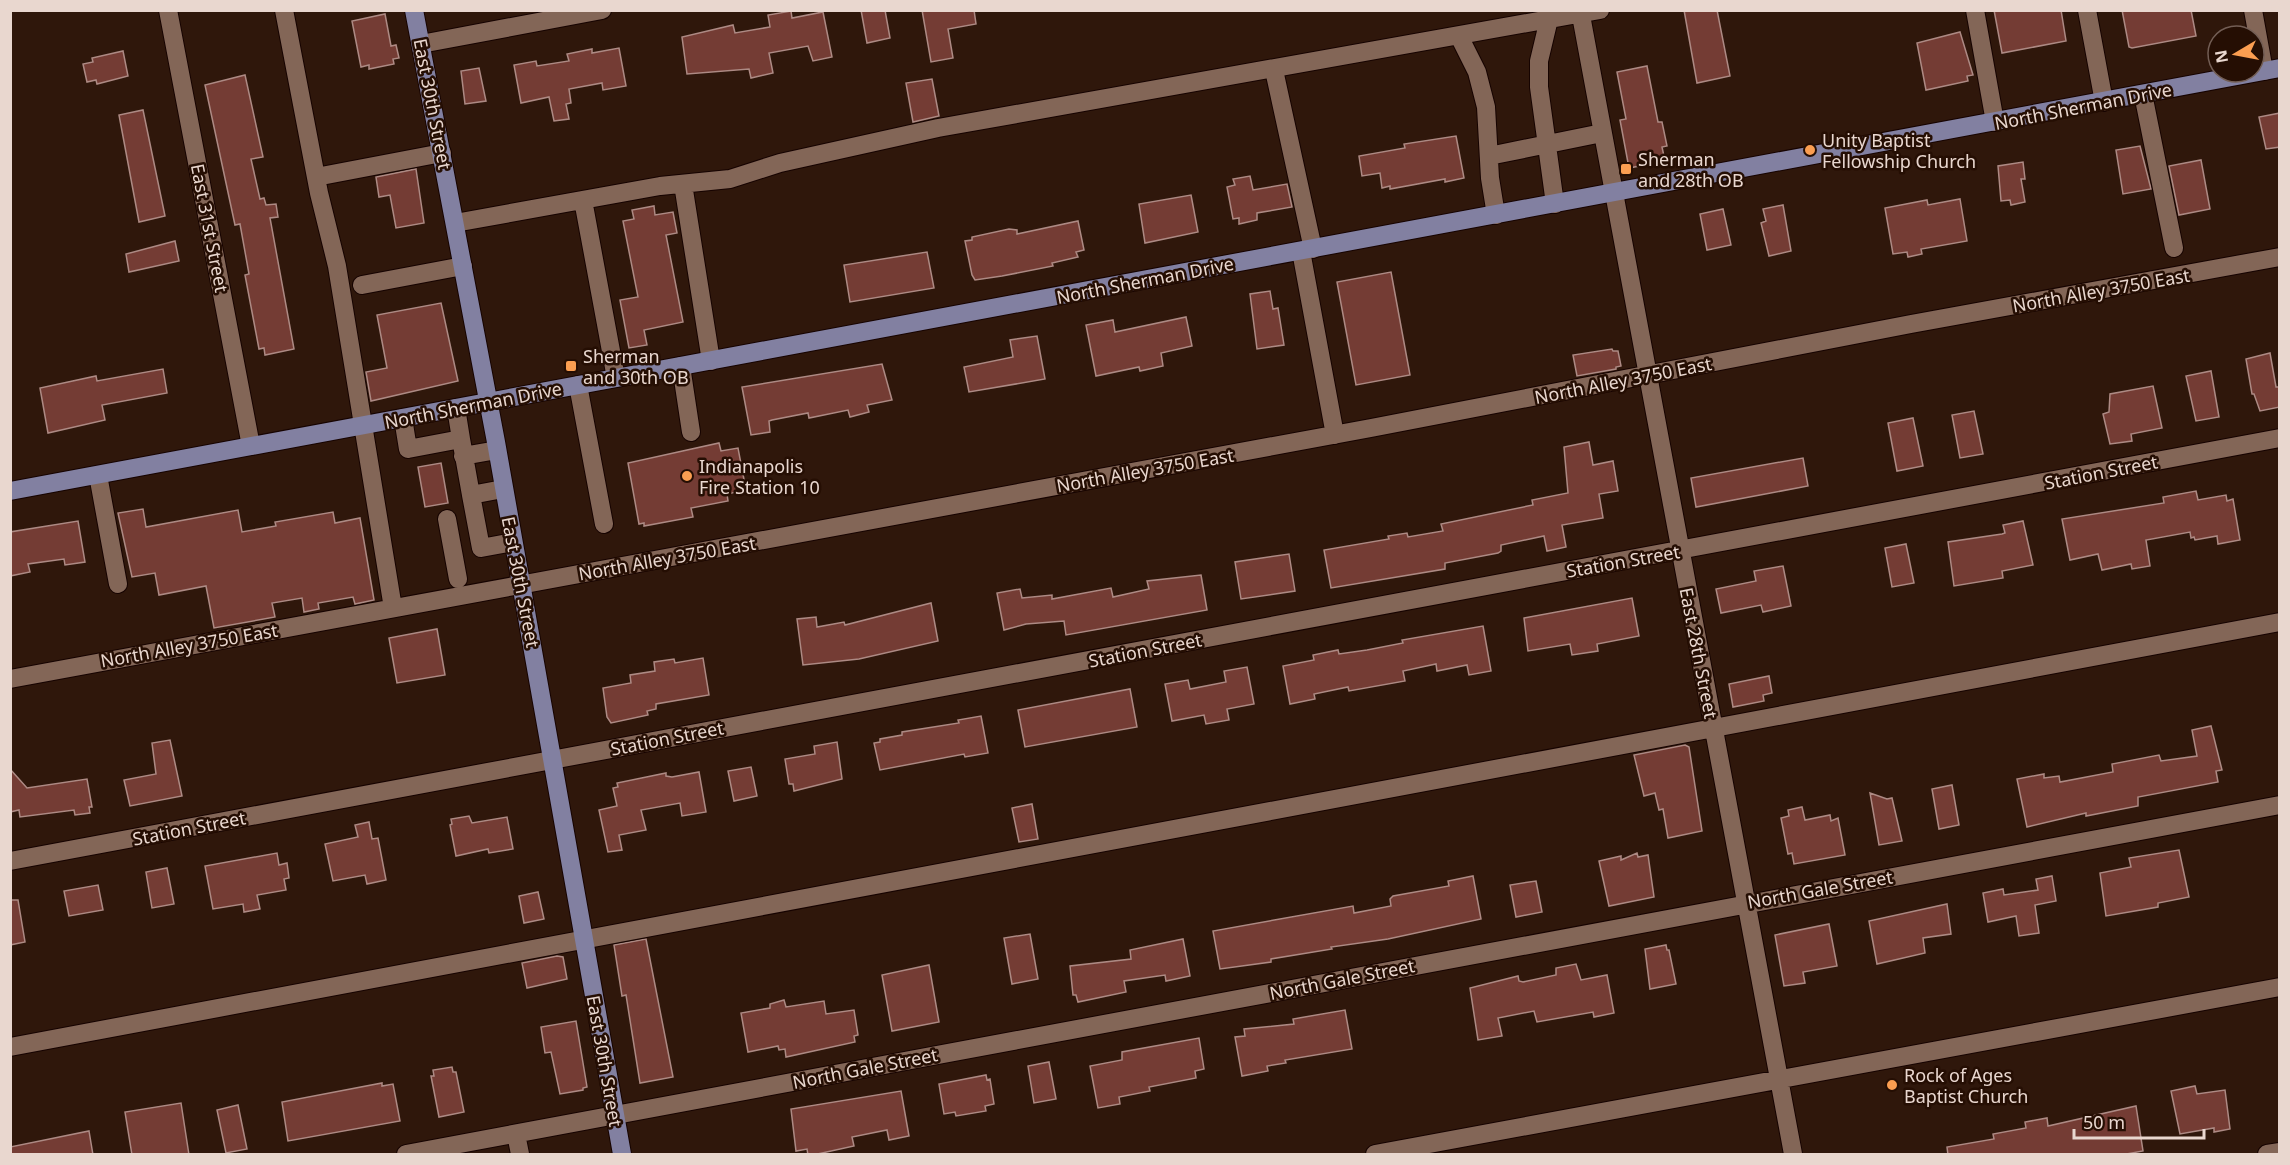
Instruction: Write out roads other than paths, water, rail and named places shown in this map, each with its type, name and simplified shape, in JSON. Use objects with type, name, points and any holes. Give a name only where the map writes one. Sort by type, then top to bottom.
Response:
[{"type":"main road","name":"East 30th Street","points":[[414,10],[489,402],[622,1155]]},
{"type":"main road","name":"North Sherman Drive","points":[[10,491],[2272,70]]},
{"type":"street","name":"East 31st Street","points":[[168,10],[251,446]]},
{"type":"street","points":[[284,10],[316,177],[337,267],[393,608]]},
{"type":"street","points":[[421,44],[602,10]]},
{"type":"street","points":[[455,224],[583,200],[730,179],[780,163],[938,128],[1274,70],[1600,10]]},
{"type":"street","points":[[1975,10],[1995,122]]},
{"type":"street","points":[[2087,10],[2104,102]]},
{"type":"street","points":[[2253,10],[2272,70]]},
{"type":"street","name":"East 28th Street","points":[[1580,12],[1678,551],[1747,903],[1793,1155]]},
{"type":"street","points":[[1549,19],[1539,61],[1539,78],[1556,204]]},
{"type":"street","points":[[1459,36],[1477,72],[1486,107],[1496,215]]},
{"type":"street","points":[[1274,70],[1307,250],[1335,435]]},
{"type":"street","points":[[2143,94],[2174,248]]},
{"type":"street","points":[[1489,156],[1602,133]]},
{"type":"street","points":[[316,177],[442,153]]},
{"type":"street","points":[[683,184],[711,360]]},
{"type":"street","points":[[583,200],[616,378]]},
{"type":"street","name":"North Alley 3750 East","points":[[10,679],[1335,435],[1911,324],[2280,257]]},
{"type":"street","points":[[362,285],[463,266]]},
{"type":"street","points":[[681,366],[691,432]]},
{"type":"street","points":[[578,385],[604,524]]},
{"type":"street","points":[[456,408],[481,548]]},
{"type":"street","points":[[403,418],[408,449],[462,447],[497,450]]},
{"type":"street","name":"Station Street","points":[[10,861],[2280,438]]},
{"type":"street","points":[[98,475],[118,584]]},
{"type":"street","points":[[471,495],[503,489]]},
{"type":"street","points":[[447,519],[458,579]]},
{"type":"street","points":[[454,553],[513,542]]},
{"type":"street","points":[[10,1047],[2280,622]]},
{"type":"street","name":"North Gale Street","points":[[406,1155],[2280,805]]},
{"type":"street","points":[[1375,1155],[2280,987]]},
{"type":"street","points":[[516,1134],[520,1155]]},
{"type":"street","points":[[2267,1155],[2280,1152]]},
{"type":"place","name":"Unity Baptist Fellowship Church","points":[[1810,150]]},
{"type":"place","name":"Sherman and 28th OB","points":[[1626,169]]},
{"type":"place","name":"Sherman and 30th OB","points":[[571,366]]},
{"type":"place","name":"Indianapolis Fire Station 10","points":[[687,476]]},
{"type":"place","name":"Rock of Ages Baptist Church","points":[[1892,1085]]}]
